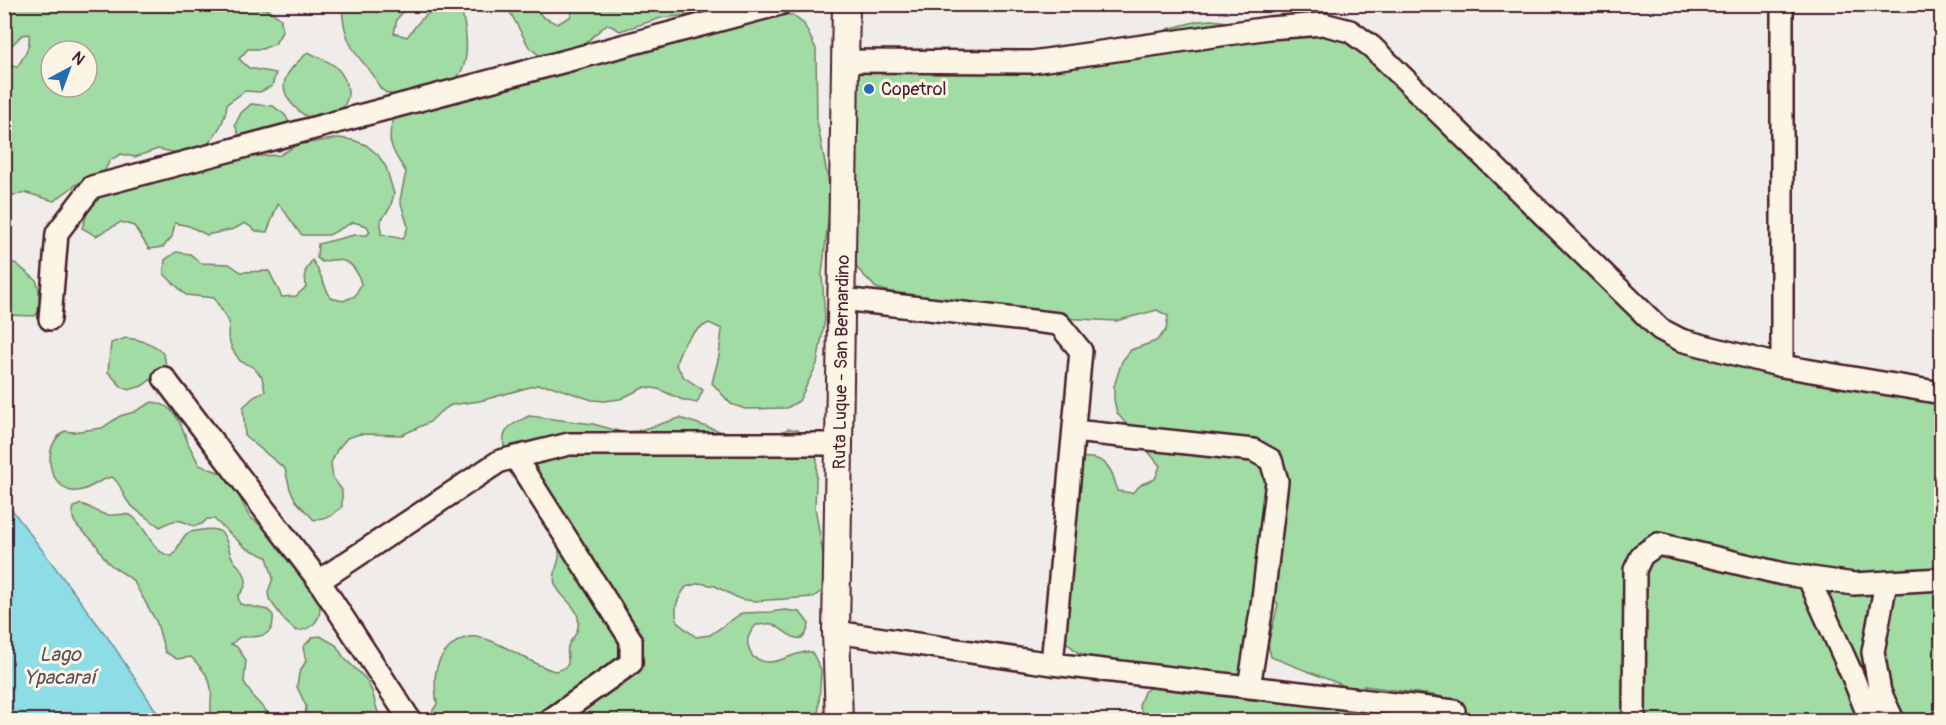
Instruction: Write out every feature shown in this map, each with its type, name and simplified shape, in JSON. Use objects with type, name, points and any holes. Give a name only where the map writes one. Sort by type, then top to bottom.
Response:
[{"type":"main road","name":"Ruta Luque - San Bernardino","points":[[839,720],[836,632],[845,7]]},
{"type":"street","points":[[50,319],[57,233],[92,187],[780,4]]},
{"type":"street","points":[[1782,4],[1782,366]]},
{"type":"street","points":[[845,61],[1032,62],[1269,28],[1323,24],[1350,31],[1372,47],[1660,329],[1681,340],[1782,366],[1941,393]]},
{"type":"street","points":[[842,299],[1059,324],[1081,351],[1052,664]]},
{"type":"street","points":[[164,378],[319,581],[410,720]]},
{"type":"street","points":[[1074,430],[1253,450],[1271,460],[1277,481],[1262,606],[1249,687]]},
{"type":"street","points":[[319,581],[500,461],[515,457],[569,444],[829,444],[839,449]]},
{"type":"street","points":[[515,457],[631,640],[631,663],[550,720]]},
{"type":"street","points":[[1634,720],[1635,570],[1642,555],[1658,544],[1783,574],[1854,584],[1941,579]]},
{"type":"street","points":[[1808,577],[1870,720]]},
{"type":"street","points":[[1886,582],[1873,652],[1880,692],[1893,720]]},
{"type":"street","points":[[836,632],[1052,664],[1454,711]]},
{"type":"street","points":[[1634,695],[1646,720]]},
{"type":"green space","points":[[248,4],[269,10],[281,19],[282,32],[275,44],[262,49],[248,49],[239,59],[249,68],[276,73],[272,86],[260,92],[245,91],[227,104],[221,124],[201,153],[187,155],[158,149],[135,157],[121,154],[110,160],[104,172],[92,180],[77,184],[54,201],[27,193],[5,195],[4,164],[7,162],[9,147],[5,133],[5,65],[17,67],[29,43],[29,34],[22,35],[12,45],[5,44],[5,5]]},
{"type":"green space","points":[[343,5],[409,5],[397,19],[394,33],[407,37],[430,12],[444,8],[462,12],[466,32],[466,54],[460,73],[454,80],[444,84],[425,86],[394,95],[386,93],[350,44],[343,21]]},
{"type":"green space","points":[[509,5],[531,5],[543,17],[557,24],[570,17],[575,5],[755,5],[736,10],[661,18],[620,31],[607,24],[581,47],[540,56],[529,47],[509,10]]},
{"type":"green space","points":[[763,14],[792,15],[804,24],[816,49],[817,121],[831,195],[822,275],[825,319],[817,364],[799,401],[787,408],[745,409],[731,404],[712,383],[719,356],[722,329],[709,323],[687,340],[680,351],[676,365],[684,377],[703,390],[697,403],[683,400],[658,389],[645,387],[620,399],[605,401],[592,400],[551,386],[537,385],[480,401],[451,405],[430,422],[402,435],[360,434],[347,438],[337,450],[331,463],[333,478],[342,490],[342,507],[331,516],[314,520],[296,501],[285,469],[245,436],[243,407],[265,391],[262,377],[253,367],[240,361],[232,349],[228,336],[229,322],[214,298],[186,295],[164,274],[165,260],[176,252],[190,254],[201,263],[229,264],[241,272],[269,271],[282,297],[296,296],[306,287],[305,272],[312,260],[331,298],[343,301],[355,296],[361,284],[359,276],[348,263],[336,260],[322,262],[317,258],[318,244],[354,235],[367,235],[370,232],[367,226],[353,222],[329,235],[302,235],[278,204],[267,232],[256,231],[245,223],[234,229],[207,235],[189,226],[175,223],[172,237],[163,247],[149,249],[134,226],[121,222],[96,236],[82,228],[91,202],[101,191],[238,157],[280,155],[297,145],[339,138],[366,145],[378,155],[386,167],[394,194],[390,208],[381,220],[381,234],[403,239],[408,227],[400,200],[406,172],[396,156],[390,136],[393,120],[398,111]]},
{"type":"green space","points":[[1212,20],[1260,26],[1307,27],[1350,39],[1593,278],[1642,309],[1663,329],[1760,357],[1848,366],[1941,396],[1941,720],[1145,720],[1139,705],[1144,692],[1155,683],[1451,701],[1439,696],[1365,686],[1350,688],[1271,657],[1268,644],[1278,605],[1271,594],[1250,662],[1240,673],[1227,678],[1104,661],[1077,652],[1066,642],[1058,632],[1078,458],[1095,459],[1106,464],[1113,475],[1117,491],[1132,493],[1142,484],[1155,479],[1160,466],[1117,413],[1114,386],[1122,361],[1131,350],[1156,341],[1166,330],[1168,316],[1157,310],[1116,321],[1042,317],[930,303],[876,288],[857,268],[853,254],[850,92],[863,52],[878,50],[892,52],[957,67],[1132,50],[1168,29],[1198,21]]},
{"type":"green space","points":[[308,52],[336,67],[347,85],[346,102],[336,114],[327,119],[316,120],[303,114],[292,104],[285,91],[287,76]]},
{"type":"green space","points":[[251,104],[273,106],[285,115],[292,128],[292,143],[280,151],[264,151],[240,138],[235,125],[241,113]]},
{"type":"green space","points":[[5,263],[15,263],[36,280],[39,289],[39,311],[35,316],[5,315]]},
{"type":"green space","points":[[126,338],[140,340],[154,346],[163,355],[165,361],[165,369],[142,386],[129,390],[122,387],[108,372],[111,343]]},
{"type":"green space","points":[[152,402],[166,407],[176,416],[199,465],[221,473],[227,478],[249,516],[289,548],[319,603],[318,619],[311,626],[296,631],[285,621],[269,599],[268,592],[273,578],[267,557],[246,548],[214,519],[207,519],[202,524],[194,526],[174,521],[160,527],[131,505],[112,477],[77,491],[67,490],[55,478],[50,456],[55,442],[65,431],[102,428],[120,416],[134,412]]},
{"type":"green space","points":[[529,416],[593,424],[622,432],[637,431],[680,418],[747,440],[762,440],[788,429],[797,430],[813,444],[817,460],[815,507],[826,572],[825,589],[813,597],[754,601],[740,599],[715,586],[700,583],[686,587],[678,600],[676,613],[678,623],[696,637],[710,635],[742,613],[785,610],[800,612],[809,624],[802,638],[792,637],[772,624],[756,625],[750,633],[748,644],[753,657],[765,662],[779,661],[801,653],[812,652],[821,670],[818,720],[431,720],[437,704],[435,681],[437,667],[443,654],[464,638],[479,637],[489,640],[555,671],[568,665],[568,647],[577,630],[578,620],[574,608],[555,584],[559,554],[555,529],[539,498],[504,446],[505,434],[510,426]]},
{"type":"green space","points":[[81,504],[104,514],[132,516],[159,550],[172,556],[188,533],[212,529],[223,534],[234,561],[246,578],[246,585],[238,597],[240,604],[268,610],[273,615],[273,623],[268,633],[240,637],[231,644],[237,647],[246,660],[244,682],[254,698],[275,720],[213,720],[212,694],[207,676],[191,657],[177,659],[165,652],[157,623],[134,582],[108,563],[94,542],[75,523],[74,507]]},
{"type":"green space","points":[[320,636],[336,645],[344,658],[365,678],[372,691],[380,720],[305,720],[306,706],[297,687],[299,673],[306,661],[303,647],[313,637]]},
{"type":"water","name":"Lago Ypacaraí","points":[[4,499],[111,642],[162,720],[5,720]]},
{"type":"place","name":"Copetrol","points":[[869,89]]}]
